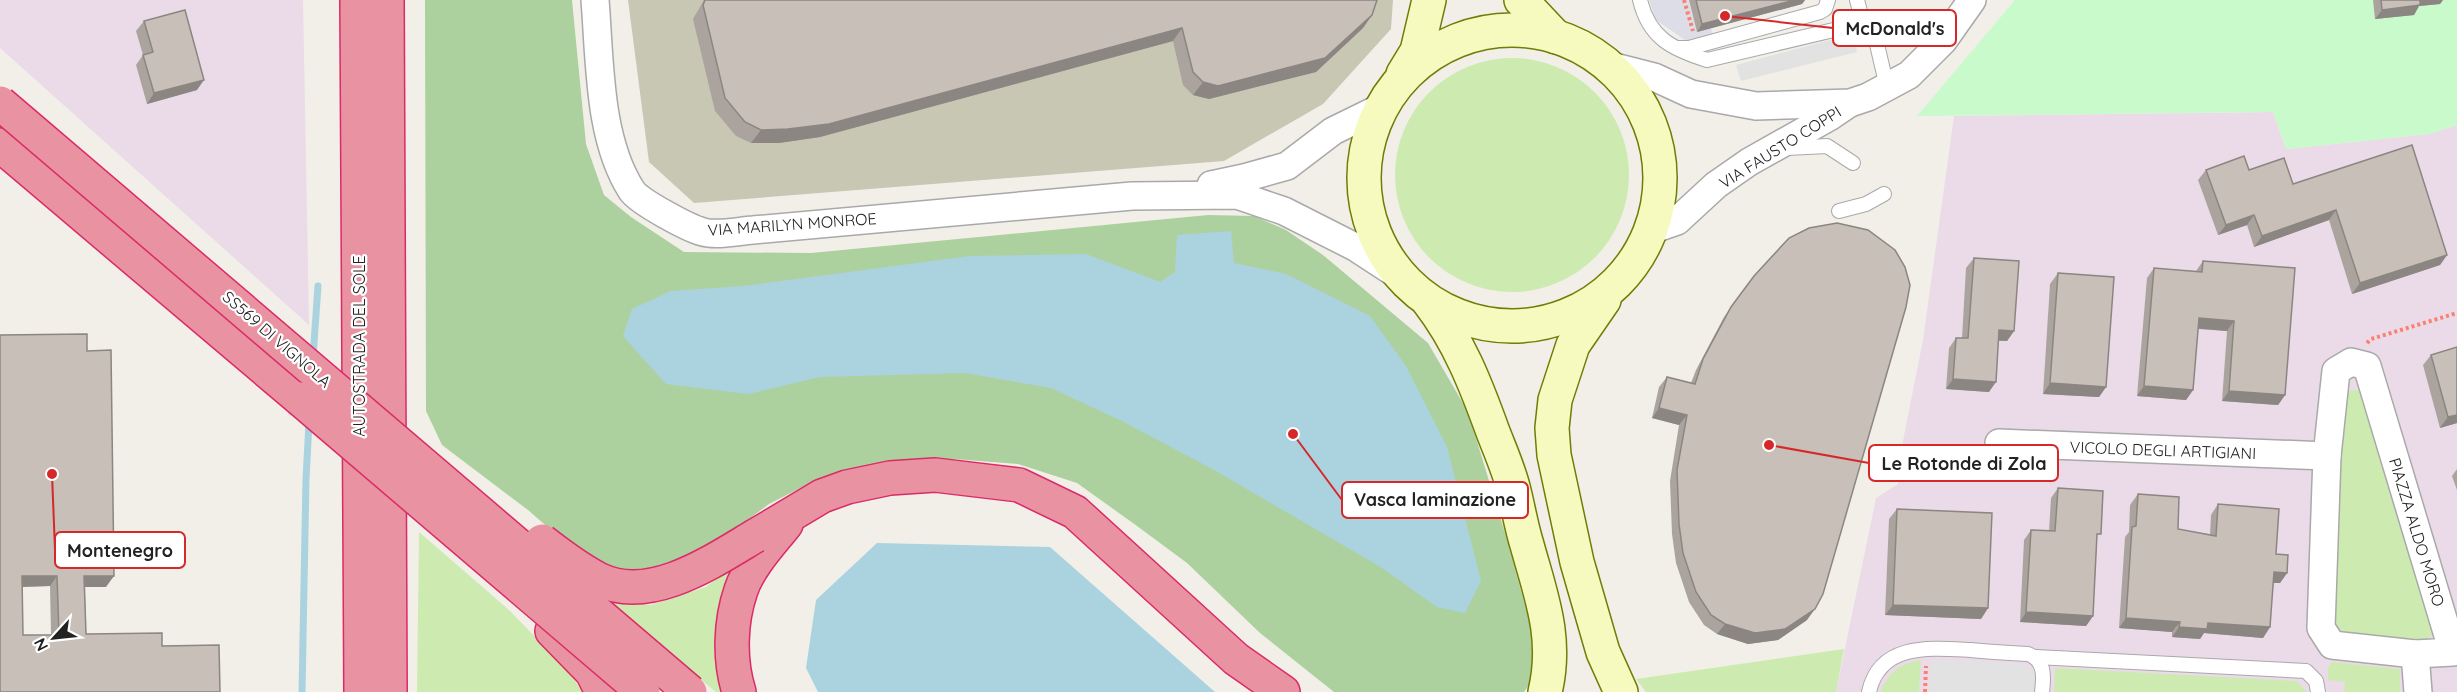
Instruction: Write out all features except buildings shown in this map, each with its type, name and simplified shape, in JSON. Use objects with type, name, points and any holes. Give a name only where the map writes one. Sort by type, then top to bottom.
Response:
[{"type":"highway","name":"AUTOSTRADA DEL SOLE","points":[[357,0],[361,692]]},
{"type":"highway","name":"AUTOSTRADA DEL SOLE","points":[[387,0],[390,692]]},
{"type":"highway","name":"SS569 DI VIGNOLA","points":[[0,103],[690,692]]},
{"type":"highway","name":"SS569 DI VIGNOLA","points":[[0,145],[643,692]]},
{"type":"highway","points":[[294,353],[455,468],[557,553],[602,580],[639,586],[663,584],[720,557],[822,496],[847,487],[890,478],[936,476],[1019,485],[1075,512],[1236,659],[1283,692]]},
{"type":"highway","points":[[739,692],[732,645],[741,589],[754,565],[794,513]]},
{"type":"highway","points":[[507,576],[549,628],[592,672],[602,692]]},
{"type":"street","name":"VIA MARILYN MONROE","points":[[595,0],[610,146],[633,193],[669,217],[704,232],[753,230],[1160,194],[1244,178],[1287,166],[1333,131],[1388,98]]},
{"type":"street","points":[[1429,0],[1417,51],[1388,98],[1369,141],[1364,177],[1369,214],[1382,249],[1447,326],[1467,364],[1513,486],[1551,640],[1551,670],[1545,692]]},
{"type":"street","points":[[1521,0],[1556,37]]},
{"type":"street","name":"VIA FAUSTO COPPI","points":[[1651,230],[1677,221],[1716,185],[1749,162],[1850,103],[1909,75],[1943,40],[1972,0]]},
{"type":"street","points":[[1388,98],[1414,67],[1439,49],[1466,37],[1496,31],[1526,31],[1556,37],[1583,48],[1607,65],[1625,83],[1640,105],[1651,128],[1658,153],[1660,179],[1658,205],[1651,230],[1641,250],[1573,345],[1561,375],[1552,428],[1554,455],[1577,562],[1603,652],[1621,692]]},
{"type":"street","name":"VIA FAUSTO COPPI","points":[[1607,65],[1654,77],[1691,94],[1756,106],[1850,103]]},
{"type":"street","name":"VIA MARILYN MONROE","points":[[1160,194],[1237,195],[1284,211],[1355,247],[1415,288]]},
{"type":"street","points":[[1415,288],[1447,311],[1471,320],[1496,325],[1522,326],[1547,322],[1571,314],[1594,302],[1614,286]]},
{"type":"street","name":"PIAZZA ALDO MORO","points":[[2351,362],[2367,366],[2453,652],[2415,654],[2332,645],[2321,628],[2327,456],[2336,370],[2351,362]]},
{"type":"street","name":"VICOLO DEGLI ARTIGIANI","points":[[1999,443],[2327,456]]},
{"type":"street","points":[[2415,654],[2418,692]]},
{"type":"lane","points":[[1640,0],[1651,28],[1660,38],[1677,48],[1707,60],[1863,23]]},
{"type":"lane","points":[[1677,48],[1689,48],[1820,12],[1825,9],[1828,0]]},
{"type":"lane","points":[[1857,0],[1863,23],[1875,36],[1887,87]]},
{"type":"lane","points":[[1749,162],[1789,147],[1827,146],[1853,163]]},
{"type":"lane","points":[[1839,211],[1866,204],[1884,194]]},
{"type":"lane","points":[[1869,692],[1872,682],[1891,660],[1907,651],[1926,647],[2028,654],[2036,657],[2306,671],[2316,681],[2318,692]]},
{"type":"lane","points":[[2036,657],[2042,665],[2042,692]]},
{"type":"path","points":[[1684,0],[1695,37]]},
{"type":"path","points":[[2351,362],[2371,339],[2457,313]]},
{"type":"path","points":[[1924,692],[1927,658]]},
{"type":"shaded area","points":[[0,0],[303,0],[309,325],[0,48]]},
{"type":"shaded area","points":[[628,0],[1393,0],[1391,29],[1323,104],[1224,161],[694,203],[649,162]]},
{"type":"shaded area","points":[[1649,0],[1689,0],[1697,32],[1711,28],[1713,37],[1689,43],[1656,20]]},
{"type":"shaded area","points":[[1853,34],[1857,52],[1741,81],[1736,65]]},
{"type":"shaded area","points":[[2273,112],[2286,149],[2429,134],[2457,125],[2457,692],[1836,692],[1876,498],[1898,484],[1901,451],[1923,340],[1954,116]]},
{"type":"shaded area","points":[[1931,659],[2023,664],[2035,674],[2034,692],[1929,692]]},
{"type":"green space","points":[[425,0],[572,0],[586,144],[604,195],[631,217],[684,252],[811,253],[1208,215],[1254,216],[1286,230],[1323,255],[1428,343],[1468,412],[1508,543],[1536,646],[1535,676],[1524,692],[1334,692],[1260,633],[1187,563],[1137,526],[1077,483],[1018,464],[954,459],[872,467],[818,479],[769,504],[725,537],[647,573],[611,570],[568,545],[528,510],[442,445],[426,411]]},
{"type":"green space","points":[[2015,0],[2457,0],[2457,125],[2429,134],[2286,149],[2273,112],[1917,116]]},
{"type":"green space","points":[[1501,58],[1523,58],[1557,67],[1577,78],[1595,92],[1609,110],[1620,130],[1627,152],[1629,175],[1627,198],[1620,220],[1609,240],[1595,258],[1567,278],[1546,287],[1523,292],[1501,292],[1478,287],[1457,278],[1438,266],[1421,249],[1400,209],[1395,186],[1395,164],[1400,141],[1409,120],[1421,101],[1438,84],[1478,63]]},
{"type":"green space","points":[[2362,389],[2434,629],[2432,635],[2426,639],[2346,636],[2334,619],[2344,404],[2349,391]]},
{"type":"green space","points":[[419,532],[509,610],[572,675],[582,692],[417,692]]},
{"type":"green space","points":[[754,548],[730,692],[716,692],[602,598],[651,605],[706,587]]},
{"type":"green space","points":[[1844,649],[1836,692],[1646,692],[1636,679]]},
{"type":"green space","points":[[1921,660],[1919,692],[1880,692],[1887,679],[1901,666]]},
{"type":"green space","points":[[2332,662],[2400,669],[2400,692],[2344,692],[2345,682],[2328,680],[2328,668]]},
{"type":"green space","points":[[2055,668],[2297,681],[2307,692],[2054,692]]},
{"type":"water","points":[[1231,231],[1234,263],[1286,274],[1370,316],[1406,366],[1447,447],[1481,581],[1465,613],[1437,607],[1379,566],[1216,471],[1122,421],[1051,388],[965,373],[820,377],[748,394],[666,384],[623,336],[632,309],[671,291],[743,286],[970,256],[1086,254],[1160,282],[1175,272],[1177,235]]},
{"type":"water","points":[[877,543],[1050,547],[1215,692],[818,692],[806,668],[816,600]]},
{"type":"waterway","points":[[313,357],[318,286]]},
{"type":"waterway","points":[[302,692],[309,422]]},
{"type":"place","name":"McDonald's","points":[[1725,16]]},
{"type":"place","name":"Vasca laminazione","points":[[1293,434]]},
{"type":"place","name":"Le Rotonde di Zola","points":[[1769,445]]},
{"type":"place","name":"Montenegro","points":[[52,474]]}]
